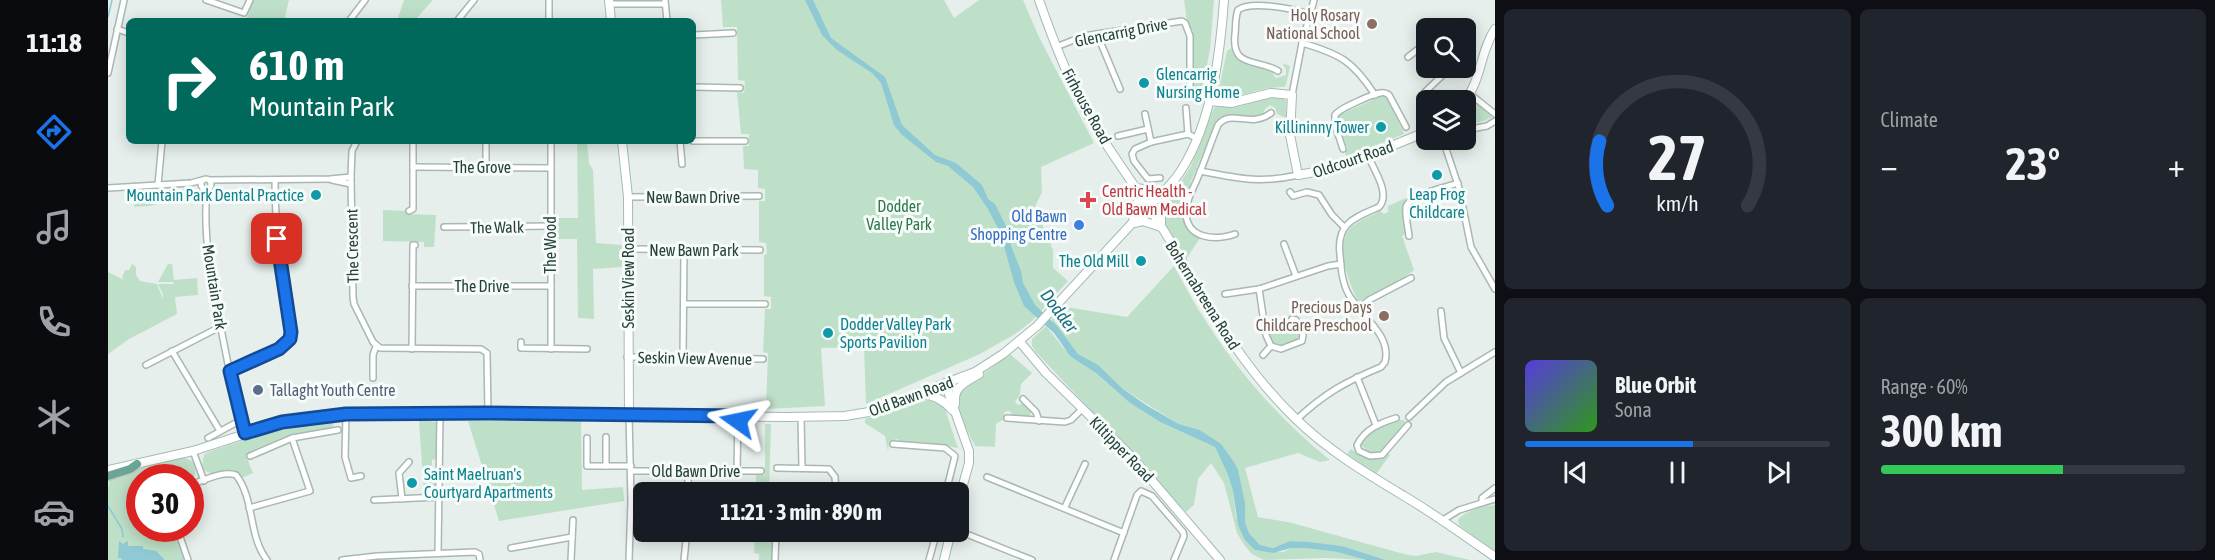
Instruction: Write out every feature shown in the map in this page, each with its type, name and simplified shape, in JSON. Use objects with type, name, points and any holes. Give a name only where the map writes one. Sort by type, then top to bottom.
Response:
[{"type":"main road","name":"Firhouse Road","points":[[1039,0],[1056,47],[1088,115],[1148,206]]},
{"type":"main road","points":[[1167,190],[1157,192],[1137,189],[1138,200],[1132,224],[1143,221],[1161,226],[1161,210],[1167,190],[1182,169],[1209,101],[1219,56],[1224,0]]},
{"type":"main road","points":[[610,2],[611,18]]},
{"type":"main road","points":[[1471,90],[1480,70],[1488,41],[1495,29]]},
{"type":"main road","points":[[1209,101],[1231,103],[1271,93],[1292,95]]},
{"type":"main road","name":"Oldcourt Road","points":[[1292,95],[1290,135],[1299,175],[1337,168],[1416,136]]},
{"type":"main road","name":"Seskin View Road","points":[[622,144],[628,197],[629,415]]},
{"type":"main road","name":"Old Bawn Road","points":[[137,464],[193,451],[282,422],[346,414],[488,413],[801,417],[855,415],[921,394],[975,372],[1020,342],[1148,206],[1167,190]]},
{"type":"main road","name":"Bohernabreena Road","points":[[1148,206],[1219,326],[1258,377],[1296,420],[1328,448],[1357,468],[1443,520],[1495,557]]},
{"type":"main road","name":"Kiltipper Road","points":[[1020,342],[1046,374],[1131,456],[1220,560]]},
{"type":"main road","points":[[957,416],[955,398],[958,387],[992,367],[1003,354]]},
{"type":"main road","points":[[945,383],[969,451],[969,463],[964,482]]},
{"type":"main road","points":[[921,394],[937,397],[946,403],[957,416]]},
{"type":"main road","points":[[109,471],[126,469]]},
{"type":"main road","points":[[944,560],[948,542]]},
{"type":"street","points":[[108,73],[124,0]]},
{"type":"street","points":[[206,0],[244,13],[250,0]]},
{"type":"street","points":[[351,18],[365,0]]},
{"type":"street","points":[[459,18],[474,0]]},
{"type":"street","points":[[549,0],[549,18]]},
{"type":"street","points":[[1292,95],[1302,43],[1314,0]]},
{"type":"street","points":[[610,2],[665,2],[667,18]]},
{"type":"street","points":[[1278,71],[1243,60],[1238,56],[1234,42],[1238,10],[1250,5],[1289,9],[1309,14]]},
{"type":"street","name":"Glencarrig Drive","points":[[1056,47],[1097,34],[1177,21],[1185,23],[1190,36],[1190,85]]},
{"type":"street","points":[[117,29],[126,32]]},
{"type":"street","points":[[696,34],[733,33]]},
{"type":"street","points":[[1097,34],[1120,88]]},
{"type":"street","points":[[1302,43],[1350,63],[1375,95]]},
{"type":"street","points":[[1408,57],[1416,51]]},
{"type":"street","points":[[1476,69],[1480,70]]},
{"type":"street","points":[[1427,90],[1440,78]]},
{"type":"street","points":[[696,87],[740,88]]},
{"type":"street","points":[[1343,149],[1335,125],[1337,112],[1382,92],[1389,95],[1406,127]]},
{"type":"street","points":[[1476,102],[1495,114]]},
{"type":"street","points":[[1186,108],[1188,134]]},
{"type":"street","points":[[1235,234],[1208,238],[1200,235],[1190,225],[1186,210],[1218,125],[1222,120],[1227,117],[1257,120],[1271,112]]},
{"type":"street","points":[[1145,114],[1151,142]]},
{"type":"street","points":[[1476,128],[1487,126],[1495,121]]},
{"type":"street","points":[[1118,136],[1148,129]]},
{"type":"street","points":[[1160,178],[1148,179],[1134,161],[1132,154],[1139,146],[1188,134],[1196,138]]},
{"type":"street","points":[[696,141],[745,141]]},
{"type":"street","points":[[158,185],[162,144]]},
{"type":"street","name":"The Crescent","points":[[356,144],[352,151],[351,177],[354,304],[376,346]]},
{"type":"street","points":[[409,211],[413,209],[413,144]]},
{"type":"street","points":[[486,144],[486,168]]},
{"type":"street","name":"The Wood","points":[[550,349],[551,144]]},
{"type":"street","points":[[680,144],[682,165]]},
{"type":"street","points":[[1446,150],[1458,183],[1471,247],[1495,289]]},
{"type":"street","points":[[1296,420],[1318,399],[1357,377],[1381,367],[1387,357],[1378,332],[1345,288],[1339,244],[1344,226],[1383,203],[1384,194],[1368,156]]},
{"type":"street","name":"The Grove","points":[[413,167],[551,168]]},
{"type":"street","points":[[1200,171],[1250,181],[1275,180],[1299,175]]},
{"type":"street","points":[[110,188],[205,184],[221,181],[351,177]]},
{"type":"street","points":[[330,179],[351,184]]},
{"type":"street","points":[[230,371],[279,349],[290,339],[291,332],[281,273],[276,223],[275,180]]},
{"type":"street","points":[[1409,236],[1406,207],[1408,202],[1416,197],[1458,183]]},
{"type":"street","name":"Mountain Park","points":[[205,184],[210,271],[245,433]]},
{"type":"street","points":[[1290,192],[1293,196],[1307,192],[1319,195],[1332,215],[1344,226]]},
{"type":"street","name":"New Bawn Drive","points":[[628,197],[759,196]]},
{"type":"street","name":"The Walk","points":[[444,227],[550,226]]},
{"type":"street","points":[[1284,244],[1296,276]]},
{"type":"street","points":[[412,349],[413,245],[415,245]]},
{"type":"street","name":"New Bawn Park","points":[[628,249],[760,250]]},
{"type":"street","points":[[683,358],[684,251]]},
{"type":"street","points":[[1225,294],[1259,289],[1328,266],[1341,264]]},
{"type":"street","points":[[1359,308],[1369,300],[1411,278]]},
{"type":"street","name":"The Drive","points":[[412,286],[551,286]]},
{"type":"street","points":[[1259,289],[1266,335],[1271,346],[1281,349],[1302,341],[1303,335],[1296,320],[1292,319]]},
{"type":"street","points":[[684,304],[765,304]]},
{"type":"street","points":[[1441,311],[1444,338],[1461,373]]},
{"type":"street","points":[[146,365],[214,330]]},
{"type":"street","points":[[521,342],[521,348],[587,349]]},
{"type":"street","points":[[373,378],[373,356],[376,346],[412,349],[481,349],[487,353],[488,413]]},
{"type":"street","points":[[1263,355],[1271,346]]},
{"type":"street","points":[[172,351],[220,431]]},
{"type":"street","points":[[1409,417],[1431,395],[1495,352]]},
{"type":"street","name":"Seskin View Avenue","points":[[627,357],[763,359]]},
{"type":"street","points":[[1357,377],[1376,425]]},
{"type":"street","points":[[1023,399],[1036,412],[1039,421]]},
{"type":"street","points":[[1007,418],[1065,422],[1071,420],[1082,409]]},
{"type":"street","points":[[346,414],[345,457],[351,478],[361,476]]},
{"type":"street","points":[[438,553],[440,414]]},
{"type":"street","points":[[629,415],[631,468],[629,560]]},
{"type":"street","points":[[737,471],[738,416]]},
{"type":"street","points":[[801,417],[801,468]]},
{"type":"street","points":[[1396,418],[1376,425],[1360,439],[1357,445],[1359,451],[1370,456],[1382,455],[1408,425]]},
{"type":"street","points":[[208,438],[241,420]]},
{"type":"street","points":[[250,456],[292,438],[338,430]]},
{"type":"street","points":[[587,438],[587,466],[606,466],[606,436]]},
{"type":"street","points":[[249,508],[310,491],[292,438]]},
{"type":"street","points":[[893,444],[951,450],[955,456],[948,482]]},
{"type":"street","points":[[193,451],[198,464]]},
{"type":"street","points":[[402,499],[399,473],[409,462]]},
{"type":"street","points":[[1065,507],[1085,464]]},
{"type":"street","name":"Old Bawn Drive","points":[[606,466],[688,471],[761,471]]},
{"type":"street","points":[[777,468],[829,470],[835,477],[835,482]]},
{"type":"street","points":[[688,471],[688,482]]},
{"type":"street","points":[[204,481],[224,474],[236,475],[249,508],[262,553],[267,560]]},
{"type":"street","points":[[987,477],[1124,532]]},
{"type":"street","points":[[1482,502],[1485,494],[1495,488]]},
{"type":"street","points":[[1114,560],[1137,495],[1141,491],[1152,496],[1183,532],[1184,536],[1174,560]]},
{"type":"street","points":[[374,500],[439,497]]},
{"type":"street","points":[[1443,520],[1459,510],[1495,499]]},
{"type":"street","points":[[571,560],[573,520]]},
{"type":"street","points":[[969,535],[1032,560]]},
{"type":"street","points":[[511,548],[572,537]]},
{"type":"street","points":[[182,542],[188,560]]},
{"type":"street","points":[[684,560],[686,542]]},
{"type":"street","points":[[775,560],[776,542]]},
{"type":"street","points":[[929,560],[934,542]]},
{"type":"street","points":[[342,560],[475,552],[479,554],[480,560]]},
{"type":"green space","points":[[253,0],[289,0],[285,18],[247,18]]},
{"type":"green space","points":[[404,0],[433,0],[417,18],[398,18]]},
{"type":"green space","name":"Dodder Valley Park","points":[[721,0],[944,0],[954,18],[979,0],[1023,0],[1039,37],[1094,143],[1041,167],[1042,192],[1035,207],[1053,250],[1053,268],[1068,281],[1032,321],[1015,334],[980,354],[866,404],[864,347],[821,348],[825,406],[766,409],[768,353],[763,352],[765,309],[771,309],[771,297],[764,296],[766,243],[759,242],[759,201],[765,201],[765,189],[758,188],[758,170],[744,169],[743,146],[749,146],[749,134],[741,134],[737,92],[744,93],[745,81],[738,80],[737,27],[723,27]]},
{"type":"green space","points":[[1184,0],[1214,0],[1210,49],[1201,98],[1187,101],[1186,99],[1196,95],[1193,31],[1187,22]]},
{"type":"green space","points":[[1231,48],[1241,61],[1267,68],[1276,78],[1286,75],[1286,69],[1282,63],[1290,66],[1286,85],[1236,96],[1220,95],[1219,89],[1227,51]]},
{"type":"green space","points":[[1384,95],[1404,134],[1346,157],[1345,151],[1348,149],[1338,124],[1339,115]]},
{"type":"green space","points":[[1273,96],[1282,97],[1286,101],[1286,118],[1277,114],[1275,108],[1270,105],[1262,116],[1247,118],[1226,115],[1216,122],[1190,184],[1183,208],[1185,223],[1200,238],[1185,261],[1164,218],[1170,199],[1191,166],[1213,110],[1215,107],[1235,106]]},
{"type":"green space","points":[[1476,104],[1492,117],[1476,123]]},
{"type":"green space","points":[[577,144],[587,144],[589,163],[593,170],[596,243],[622,245],[622,267],[593,269],[594,319],[578,318],[577,239],[555,239],[554,218],[578,218]]},
{"type":"green space","points":[[192,189],[198,191],[167,194],[167,201],[150,206],[134,207],[141,192]]},
{"type":"green space","points":[[1406,198],[1402,206],[1406,233],[1402,236],[1414,270],[1392,286],[1359,302],[1351,287],[1345,267],[1343,247],[1348,231],[1359,222],[1380,211],[1384,214],[1388,212],[1388,206]]},
{"type":"green space","points":[[383,210],[436,215],[434,247],[424,247],[424,242],[383,241]]},
{"type":"green space","points":[[132,264],[136,267],[136,275],[140,281],[157,284],[163,299],[158,284],[174,284],[173,282],[158,282],[168,264],[172,264],[174,280],[197,278],[198,295],[175,297],[177,314],[129,339],[108,354],[108,272],[124,280],[122,278],[125,270],[129,270]]},
{"type":"green space","points":[[1174,266],[1204,319],[1249,381],[1296,430],[1330,460],[1320,462],[1298,453],[1245,468],[1258,517],[1292,523],[1404,554],[1416,556],[1436,552],[1470,560],[1386,560],[1342,546],[1290,541],[1273,548],[1260,545],[1249,533],[1245,522],[1245,503],[1234,462],[1212,438],[1200,430],[1179,424],[1123,389],[1098,366],[1078,354],[1051,320],[1066,307],[1127,317]]},
{"type":"green space","points":[[1285,317],[1289,325],[1295,325],[1299,337],[1298,340],[1279,347],[1271,343],[1267,325]]},
{"type":"green space","points":[[1046,326],[1065,350],[1130,403],[1160,422],[1215,447],[1233,491],[1236,517],[1255,550],[1283,552],[1291,548],[1305,548],[1337,552],[1366,560],[1326,558],[1264,560],[1252,554],[1237,533],[1224,483],[1211,463],[1198,479],[1194,505],[1186,512],[1036,352],[1032,346],[1032,339]]},
{"type":"green space","points":[[1010,354],[1032,373],[1021,384],[1020,395],[1015,402],[1018,405],[1024,403],[1030,408],[1031,413],[1028,417],[1012,415],[1010,411],[1004,412],[1004,419],[996,424],[995,447],[975,446],[960,414],[958,397],[960,391],[967,383]]},
{"type":"green space","points":[[927,399],[936,400],[944,406],[958,448],[924,442],[900,442],[898,439],[889,441],[888,451],[885,436],[865,423],[865,419]]},
{"type":"green space","points":[[419,420],[440,422],[439,458],[432,460],[435,493],[424,494]]},
{"type":"green space","points":[[1404,420],[1406,425],[1382,452],[1370,453],[1360,444],[1368,434],[1378,428]]},
{"type":"green space","points":[[334,421],[332,430],[292,438],[246,456],[253,473],[242,478],[235,471],[212,473],[204,469],[204,455],[213,450],[268,433]]},
{"type":"green space","points":[[468,421],[581,421],[582,490],[623,487],[624,501],[499,521]]},
{"type":"green space","points":[[765,424],[771,424],[769,482],[756,482],[756,475],[765,475]]},
{"type":"green space","points":[[1351,449],[1369,458],[1379,458],[1388,453],[1390,455],[1376,474],[1347,454]]},
{"type":"green space","points":[[183,457],[192,461],[193,464],[156,464]]},
{"type":"green space","points":[[126,472],[126,542],[179,542],[185,560],[108,560],[108,488],[111,476]]},
{"type":"green space","points":[[1495,505],[1495,552],[1459,525],[1458,520],[1469,512]]},
{"type":"green space","points":[[755,542],[773,542],[772,560],[759,560],[759,554],[754,553]]},
{"type":"water","points":[[805,0],[813,0],[831,38],[885,77],[902,125],[935,155],[956,163],[982,185],[988,199],[995,204],[1006,226],[1023,283],[1035,305],[1057,326],[1078,354],[1098,365],[1123,389],[1146,405],[1179,424],[1200,430],[1221,444],[1238,470],[1245,503],[1245,522],[1249,533],[1260,545],[1273,548],[1290,541],[1342,546],[1386,560],[1366,560],[1337,552],[1305,548],[1291,548],[1273,553],[1255,550],[1245,540],[1238,525],[1233,491],[1215,447],[1160,422],[1130,403],[1096,373],[1070,356],[1054,333],[1024,306],[1014,282],[1000,232],[973,187],[948,166],[936,162],[901,134],[894,125],[881,83],[872,73],[837,50],[822,35]]},
{"type":"water","points":[[119,541],[123,544],[128,542],[128,546],[143,546],[143,549],[156,551],[165,560],[122,560],[118,558]]},
{"type":"waterway","points":[[108,17],[112,0]]},
{"type":"waterway","points":[[108,506],[122,529],[123,537]]},
{"type":"place","name":"Holy Rosary National School","points":[[1372,24]]},
{"type":"place","name":"Glencarrig Nursing Home","points":[[1144,83]]},
{"type":"place","name":"Killininny Tower","points":[[1381,127]]},
{"type":"place","name":"Leap Frog Childcare","points":[[1437,175]]},
{"type":"place","name":"Mountain Park Dental Practice","points":[[316,195]]},
{"type":"place","name":"Centric Health - Old Bawn Medical","points":[[1088,200]]},
{"type":"place","name":"Old Bawn Shopping Centre","points":[[1079,225]]},
{"type":"place","name":"The Old Mill","points":[[1141,261]]},
{"type":"place","name":"Precious Days Childcare Preschool","points":[[1384,316]]},
{"type":"place","name":"Dodder Valley Park Sports Pavilion","points":[[828,333]]},
{"type":"place","name":"Tallaght Youth Centre","points":[[258,390]]},
{"type":"place","name":"Saint Maelruan's Courtyard Apartments","points":[[412,483]]},
{"type":"route","points":[[277,239],[291,332],[290,339],[279,349],[230,371],[245,433],[301,419],[383,413],[738,416],[738,421]]},
{"type":"water label","name":"Dodder","points":[[1059,311]]}]
